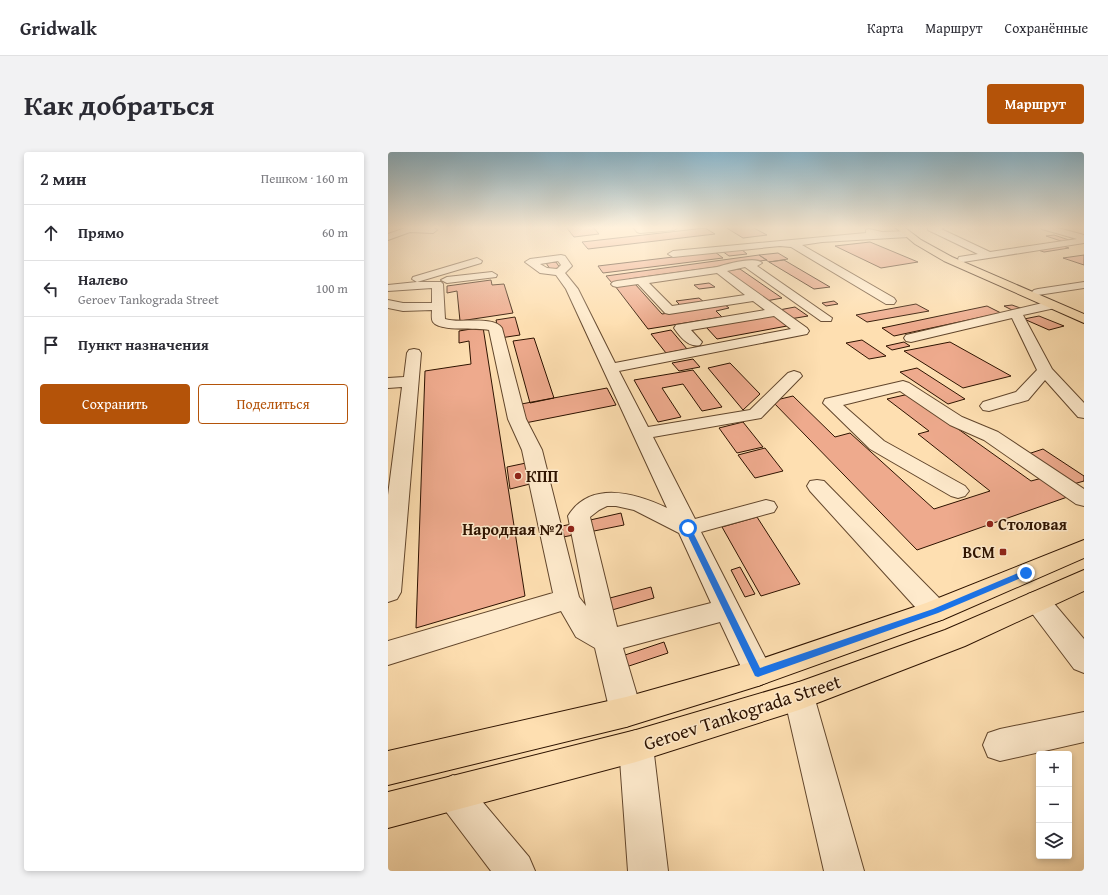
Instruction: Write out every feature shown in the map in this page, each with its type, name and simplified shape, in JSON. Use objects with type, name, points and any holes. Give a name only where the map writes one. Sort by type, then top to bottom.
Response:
[{"type":"main road","points":[[951,261],[1084,320]]},
{"type":"main road","points":[[967,261],[1084,311]]},
{"type":"main road","name":"Geroev Tankograda Street","points":[[388,768],[626,712],[758,673],[935,611],[1084,548]]},
{"type":"main road","name":"Geroev Tankograda Street","points":[[388,810],[636,746],[798,696],[955,638],[1084,580]]},
{"type":"lane","points":[[388,282],[422,278],[477,261]]},
{"type":"lane","points":[[822,261],[890,300]]},
{"type":"lane","points":[[617,284],[719,270],[752,263],[826,318]]},
{"type":"lane","points":[[611,368],[802,331],[719,270]]},
{"type":"lane","points":[[558,272],[572,289],[758,673]]},
{"type":"lane","points":[[388,288],[437,284],[445,281],[492,275]]},
{"type":"lane","points":[[641,281],[669,310],[755,297]]},
{"type":"lane","points":[[437,284],[439,321],[448,325],[487,324],[495,328],[516,419],[532,450],[567,599],[586,629],[607,642],[727,609]]},
{"type":"lane","points":[[1038,292],[1084,285]]},
{"type":"lane","points":[[388,304],[403,307],[439,306]]},
{"type":"lane","points":[[910,338],[1051,305]]},
{"type":"lane","points":[[695,342],[681,328],[775,312]]},
{"type":"lane","points":[[1016,314],[1046,371],[1083,411]]},
{"type":"lane","points":[[388,592],[414,353]]},
{"type":"lane","points":[[989,406],[1022,396],[1046,371]]},
{"type":"lane","points":[[642,434],[755,414],[794,376]]},
{"type":"lane","points":[[388,383],[411,381]]},
{"type":"lane","points":[[958,491],[877,445],[832,403],[903,386],[956,421],[991,436],[1084,500]]},
{"type":"lane","points":[[817,486],[935,611]]},
{"type":"lane","points":[[626,712],[607,642],[579,516],[594,503],[614,498],[633,502],[688,528],[766,507]]},
{"type":"lane","points":[[388,653],[567,599]]},
{"type":"lane","points":[[1037,601],[1084,660]]},
{"type":"lane","points":[[798,696],[844,871]]},
{"type":"lane","points":[[1000,745],[1084,727]]},
{"type":"lane","points":[[636,746],[648,871]]},
{"type":"lane","points":[[453,793],[515,871]]},
{"type":"building","points":[[644,261],[703,261],[603,273],[598,266]]},
{"type":"building","points":[[719,261],[763,261],[629,279],[631,281],[612,283],[606,276]]},
{"type":"building","points":[[785,261],[830,287],[814,289],[769,262]]},
{"type":"building","points":[[865,261],[915,261],[918,262],[881,268]]},
{"type":"building","points":[[1071,261],[1084,261],[1084,265]]},
{"type":"building","points":[[556,262],[560,268],[550,269],[546,263]]},
{"type":"building","points":[[740,269],[782,298],[766,301],[725,271]]},
{"type":"building","points":[[491,280],[492,285],[504,284],[513,313],[460,321],[457,291],[447,293],[447,286]]},
{"type":"building","points":[[709,283],[715,287],[699,289],[694,285]]},
{"type":"building","points":[[635,284],[662,314],[724,304],[729,308],[716,311],[722,317],[648,329],[615,286]]},
{"type":"building","points":[[699,298],[704,302],[680,305],[676,301]]},
{"type":"building","points":[[834,301],[838,304],[826,306],[822,303]]},
{"type":"building","points":[[916,304],[929,311],[867,322],[856,315]]},
{"type":"building","points":[[1012,305],[1023,309],[1014,311],[1004,306]]},
{"type":"building","points":[[987,306],[1001,313],[894,336],[882,328]]},
{"type":"building","points":[[795,307],[808,316],[790,319],[779,310]]},
{"type":"building","points":[[773,315],[787,326],[717,339],[706,327]]},
{"type":"building","points":[[1039,316],[1064,326],[1049,330],[1024,319]]},
{"type":"building","points":[[515,317],[520,335],[500,338],[496,320]]},
{"type":"building","points":[[483,327],[525,596],[416,628],[425,371],[471,364],[469,341],[459,343],[459,331]]},
{"type":"building","points":[[671,330],[687,349],[666,353],[651,334]]},
{"type":"building","points":[[534,338],[554,398],[530,403],[513,341]]},
{"type":"building","points":[[862,340],[886,356],[869,359],[846,343]]},
{"type":"building","points":[[904,342],[910,346],[892,350],[886,346]]},
{"type":"building","points":[[950,342],[1011,376],[963,388],[904,351]]},
{"type":"building","points":[[693,359],[700,367],[679,371],[672,363]]},
{"type":"building","points":[[730,363],[760,394],[743,410],[708,368]]},
{"type":"building","points":[[917,368],[965,399],[948,404],[900,372]]},
{"type":"building","points":[[693,370],[722,407],[702,411],[683,384],[662,388],[681,417],[658,422],[634,380]]},
{"type":"building","points":[[607,388],[616,405],[520,424],[516,405]]},
{"type":"building","points":[[909,394],[1031,481],[1046,477],[1073,495],[917,550],[772,401],[793,396],[835,437],[850,433],[934,509],[990,491],[918,434],[929,431],[887,399]]},
{"type":"building","points":[[743,422],[763,447],[737,453],[719,428]]},
{"type":"building","points":[[765,448],[783,471],[755,478],[738,455]]},
{"type":"building","points":[[1043,449],[1084,476],[1084,481],[1070,485],[1025,455]]},
{"type":"building","name":"КПП","points":[[526,463],[530,484],[510,489],[507,467]]},
{"type":"building","points":[[621,513],[624,525],[579,534],[577,523]]},
{"type":"building","points":[[757,517],[800,584],[761,596],[722,527]]},
{"type":"building","points":[[577,523],[579,534],[563,537],[562,526]]},
{"type":"building","points":[[740,567],[755,594],[745,597],[731,570]]},
{"type":"building","points":[[651,587],[654,598],[612,610],[610,598]]},
{"type":"building","points":[[664,642],[668,653],[623,668],[619,657]]},
{"type":"place","name":"КПП","points":[[518,476]]},
{"type":"place","name":"Столовая","points":[[990,524]]},
{"type":"place","name":"Народная №2","points":[[571,529]]},
{"type":"place","name":"ВСМ","points":[[1003,552]]},
{"type":"route","points":[[688,528],[758,673],[935,611],[1026,573]]}]
